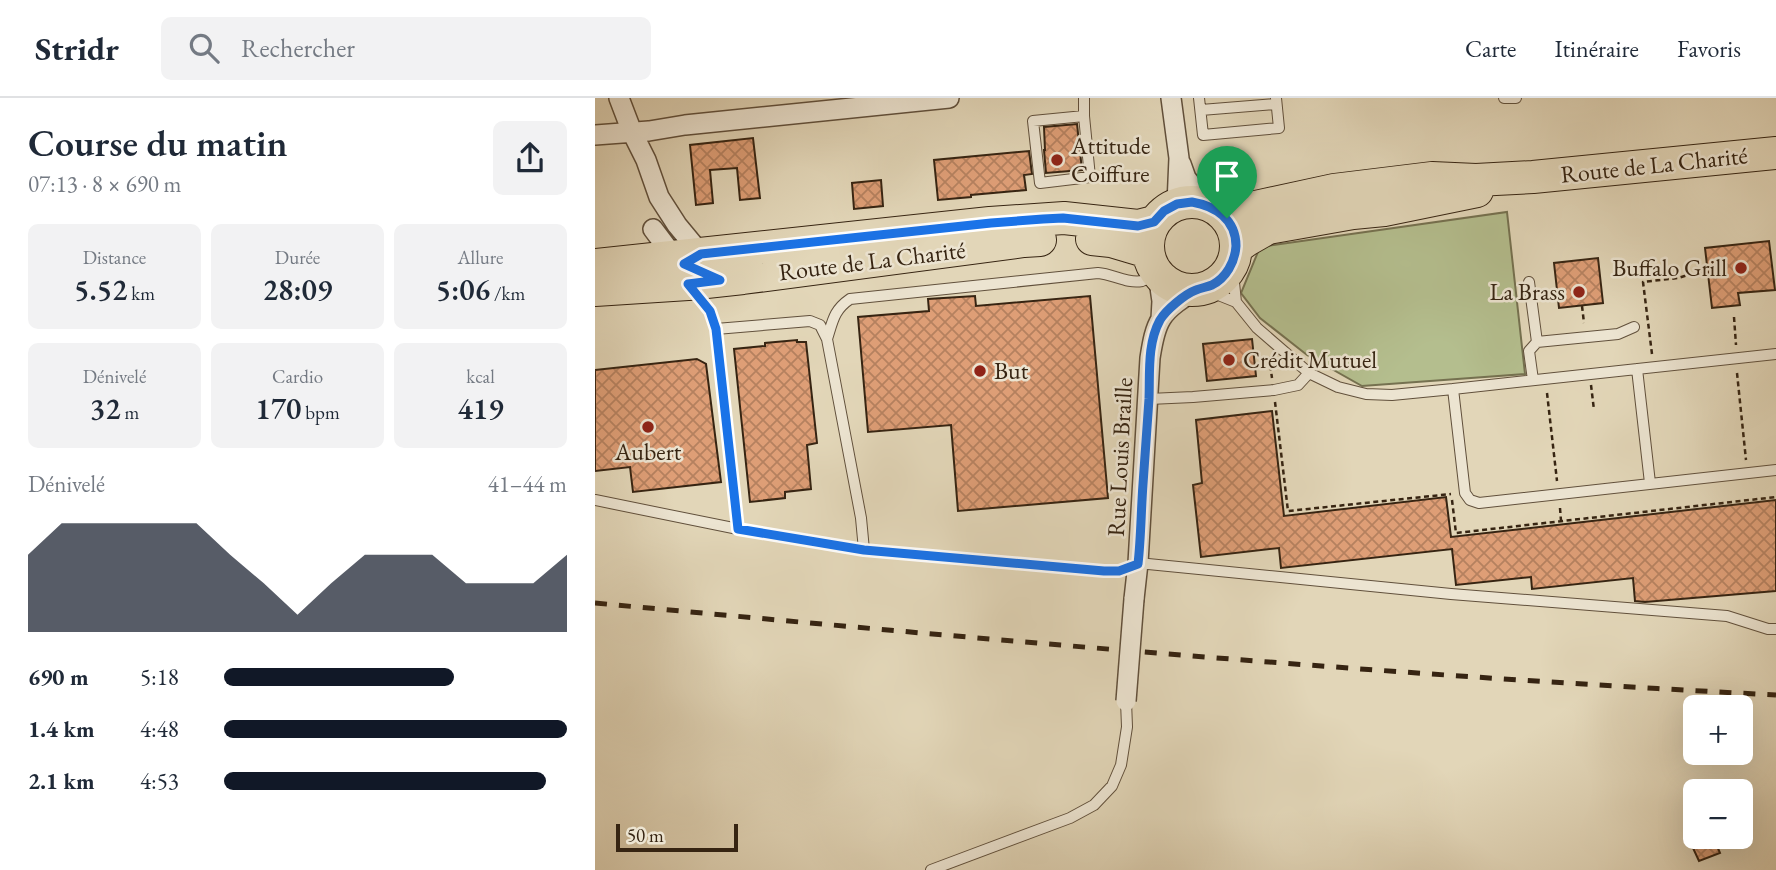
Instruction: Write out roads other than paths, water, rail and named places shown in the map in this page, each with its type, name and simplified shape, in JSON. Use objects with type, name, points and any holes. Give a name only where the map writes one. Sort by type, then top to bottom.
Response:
[{"type":"main road","name":"Route de La Charité","points":[[595,265],[632,261],[687,265],[720,280],[1024,241],[1111,241],[1177,228],[1333,190],[1432,178],[1476,180],[1533,177],[1776,153]]},
{"type":"main road","name":"Route de La Charité","points":[[1198,289],[1211,285],[1224,276],[1234,256],[1247,240],[1268,228],[1438,200],[1533,177]]},
{"type":"main road","name":"Route de La Charité","points":[[595,290],[687,265],[991,223],[1063,218],[1177,228]]},
{"type":"main road","points":[[1198,289],[1175,286],[1177,228],[1227,218],[1235,238],[1234,256]]},
{"type":"main road","points":[[595,279],[675,270],[687,265]]},
{"type":"street","points":[[619,98],[659,197],[677,225],[687,265]]},
{"type":"street","points":[[595,135],[949,98]]},
{"type":"street","points":[[1171,98],[1179,158],[1185,178],[1177,228]]},
{"type":"street","name":"Rue Louis Braille","points":[[1126,701],[1138,564],[1150,358],[1161,319],[1161,290],[1177,228],[1179,158]]},
{"type":"street","points":[[632,261],[653,229],[659,197]]},
{"type":"street","points":[[653,229],[687,265]]},
{"type":"street","points":[[1161,319],[1185,296],[1198,289]]},
{"type":"lane","points":[[1084,98],[1090,177],[1039,183],[1033,121],[1084,116]]},
{"type":"lane","points":[[1199,98],[1203,135],[1279,128],[1276,101],[1201,110]]},
{"type":"lane","points":[[1504,98],[1516,98]]},
{"type":"lane","points":[[827,339],[833,318],[840,306],[850,299],[1098,273],[1127,281],[1140,281],[1177,228]]},
{"type":"lane","points":[[1234,256],[1236,302]]},
{"type":"lane","points":[[687,265],[716,329],[738,529]]},
{"type":"lane","points":[[1529,282],[1537,342]]},
{"type":"lane","points":[[1198,289],[1236,302],[1257,328],[1309,373],[1338,387],[1366,394],[1392,395],[1453,390],[1776,354]]},
{"type":"lane","points":[[716,329],[810,321],[820,325],[827,339],[861,518],[864,550]]},
{"type":"lane","points":[[1533,380],[1529,351],[1537,342],[1618,334],[1634,327]]},
{"type":"lane","points":[[1637,369],[1650,484]]},
{"type":"lane","points":[[1149,399],[1274,390],[1298,385],[1309,373]]},
{"type":"lane","points":[[1453,390],[1465,493],[1471,500],[1479,503],[1776,470]]},
{"type":"lane","points":[[595,499],[738,529],[864,550],[1104,571],[1119,571],[1138,564],[1451,594],[1727,616],[1776,629]]},
{"type":"lane","points":[[930,870],[1070,818],[1094,805],[1112,786],[1121,765],[1126,701]]},
{"type":"railway","points":[[595,603],[1185,655],[1776,695]]},
{"type":"place","name":"Attitude Coiffure","points":[[1057,160]]},
{"type":"place","name":"Buffalo Grill","points":[[1741,268]]},
{"type":"place","name":"La Brass","points":[[1579,292]]},
{"type":"place","name":"Crédit Mutuel","points":[[1229,360]]},
{"type":"place","name":"But","points":[[980,371]]},
{"type":"place","name":"Aubert","points":[[648,427]]}]
